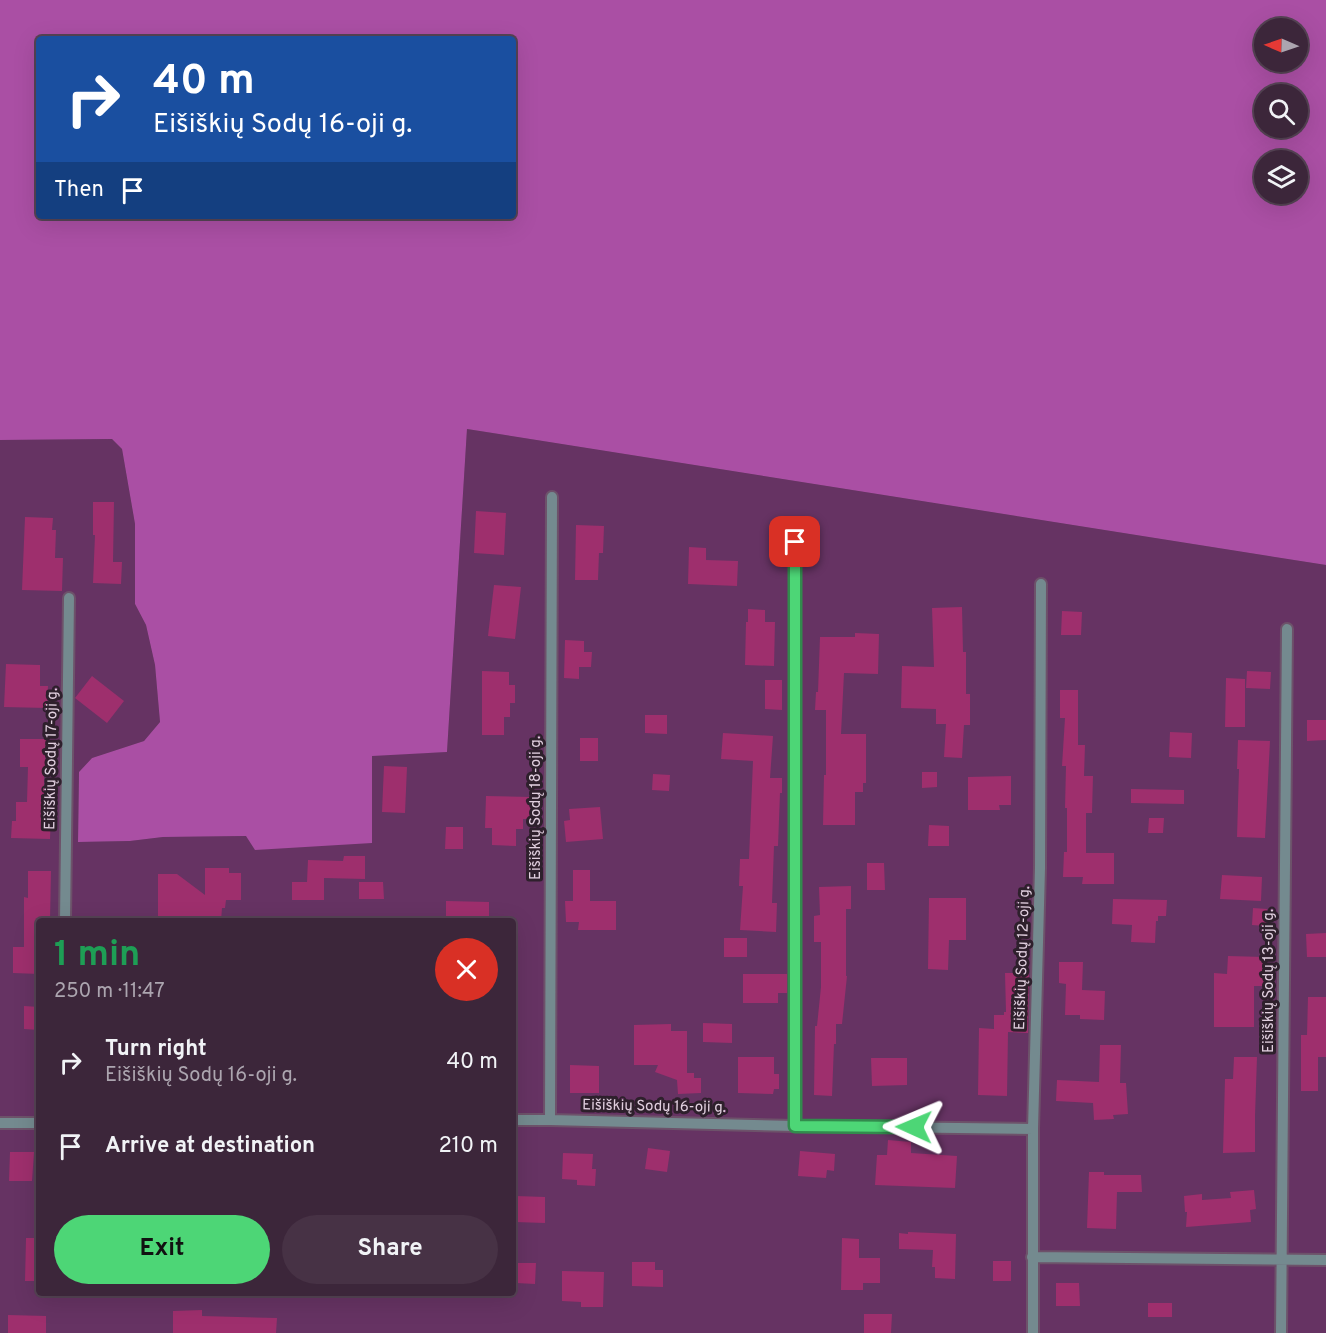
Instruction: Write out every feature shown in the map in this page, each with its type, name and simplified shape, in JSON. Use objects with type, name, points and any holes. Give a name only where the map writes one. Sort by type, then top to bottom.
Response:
[{"type":"street","name":"Eišiškių Sodų 18-oji g.","points":[[550,1120],[552,497]]},
{"type":"street","points":[[795,542],[795,1126]]},
{"type":"street","name":"Eišiškių Sodų 12-oji g.","points":[[1033,1333],[1033,1129],[1040,868],[1041,584]]},
{"type":"street","name":"Eišiškių Sodų 17-oji g.","points":[[65,918],[69,598]]},
{"type":"street","name":"Eišiškių Sodų 13-oji g.","points":[[1281,1333],[1287,629]]},
{"type":"street","name":"Eišiškių Sodų 16-oji g.","points":[[516,1120],[1033,1129]]},
{"type":"street","points":[[0,1123],[36,1123]]},
{"type":"street","points":[[1032,1257],[1326,1260]]},
{"type":"shaded area","points":[[0,0],[1326,0],[1326,565],[467,429],[447,752],[372,756],[372,843],[255,850],[246,836],[163,837],[130,841],[78,842],[79,772],[92,758],[144,741],[160,722],[155,665],[146,625],[135,604],[135,524],[122,449],[112,439],[0,440]]},
{"type":"shaded area","points":[[467,429],[1326,565],[1326,1333],[0,1333],[0,440],[112,439],[122,449],[135,524],[135,604],[146,625],[155,665],[160,722],[144,741],[92,758],[79,772],[78,842],[130,841],[163,837],[246,836],[372,755],[447,752]]},
{"type":"building","points":[[93,502],[114,502],[113,562],[122,562],[121,584],[93,583],[95,535],[93,535]]},
{"type":"building","points":[[476,511],[506,513],[504,555],[474,553]]},
{"type":"building","points":[[25,517],[53,518],[52,530],[56,530],[55,558],[63,558],[62,591],[22,590]]},
{"type":"building","points":[[576,525],[604,526],[603,553],[599,553],[598,580],[575,580]]},
{"type":"building","points":[[689,547],[706,548],[706,560],[738,561],[737,586],[688,584]]},
{"type":"building","points":[[494,585],[521,587],[515,639],[488,636]]},
{"type":"building","points":[[962,607],[963,652],[966,652],[966,694],[970,694],[970,725],[964,725],[962,758],[944,757],[946,724],[936,724],[936,709],[901,708],[902,666],[934,667],[932,608]]},
{"type":"building","points":[[748,609],[765,610],[765,622],[775,622],[774,666],[745,665]]},
{"type":"building","points":[[1062,611],[1082,612],[1081,635],[1061,635]]},
{"type":"building","points":[[855,633],[879,634],[878,674],[844,673],[841,734],[866,734],[866,783],[863,783],[863,792],[855,792],[855,825],[823,825],[826,710],[815,710],[820,637],[855,637]]},
{"type":"building","points":[[565,640],[584,641],[584,652],[592,652],[591,667],[579,667],[579,679],[564,678]]},
{"type":"building","points":[[6,664],[40,665],[40,686],[48,686],[47,708],[4,707]]},
{"type":"building","points":[[482,671],[509,672],[509,685],[515,685],[515,703],[510,703],[510,717],[504,717],[504,735],[482,735]]},
{"type":"building","points":[[1247,671],[1271,672],[1270,689],[1246,688]]},
{"type":"building","points":[[92,676],[124,701],[107,723],[75,698]]},
{"type":"building","points":[[1226,678],[1245,679],[1245,727],[1225,727]]},
{"type":"building","points":[[765,680],[782,680],[782,710],[765,709]]},
{"type":"building","points":[[1060,690],[1078,690],[1078,745],[1085,745],[1084,776],[1093,776],[1092,813],[1086,813],[1086,853],[1114,853],[1114,884],[1082,884],[1083,877],[1063,877],[1064,852],[1067,852],[1067,808],[1065,808],[1066,766],[1062,766],[1065,718],[1060,718]]},
{"type":"building","points":[[645,715],[667,715],[667,734],[645,733]]},
{"type":"building","points":[[1307,720],[1326,720],[1326,740],[1307,741]]},
{"type":"building","points":[[1170,732],[1192,733],[1191,758],[1169,757]]},
{"type":"building","points":[[723,733],[773,736],[770,778],[782,778],[778,846],[774,846],[772,903],[777,903],[776,932],[740,930],[743,886],[739,886],[740,859],[749,859],[753,761],[721,759]]},
{"type":"building","points":[[580,738],[598,738],[598,761],[580,761]]},
{"type":"building","points":[[20,739],[46,739],[44,812],[51,813],[50,839],[11,838],[12,821],[16,821],[16,802],[27,802],[28,767],[20,767]]},
{"type":"building","points":[[1238,740],[1270,741],[1265,838],[1237,837]]},
{"type":"building","points":[[384,766],[407,767],[405,813],[382,812]]},
{"type":"building","points":[[922,772],[937,772],[937,787],[922,788]]},
{"type":"building","points":[[653,774],[670,775],[669,791],[652,790]]},
{"type":"building","points":[[1011,776],[1011,805],[999,805],[1000,810],[968,810],[968,777]]},
{"type":"building","points":[[1131,789],[1184,790],[1184,804],[1131,803]]},
{"type":"building","points":[[486,796],[531,797],[530,819],[523,819],[523,829],[516,829],[516,846],[492,845],[492,828],[485,828]]},
{"type":"building","points":[[600,807],[603,839],[566,842],[564,821],[570,820],[569,809]]},
{"type":"building","points":[[1149,818],[1164,818],[1163,833],[1148,833]]},
{"type":"building","points":[[929,825],[949,826],[949,846],[928,846]]},
{"type":"building","points":[[446,827],[463,827],[463,849],[445,849]]},
{"type":"building","points":[[344,856],[365,856],[365,879],[324,878],[324,900],[292,900],[292,882],[307,882],[308,860],[343,861]]},
{"type":"building","points":[[867,863],[884,863],[885,890],[867,890]]},
{"type":"building","points":[[205,868],[229,868],[229,873],[241,873],[241,900],[226,900],[225,908],[222,908],[221,918],[158,918],[158,874],[177,874],[205,895]]},
{"type":"building","points":[[573,870],[590,870],[590,901],[616,901],[616,930],[578,930],[579,922],[566,922],[565,901],[573,901]]},
{"type":"building","points":[[28,871],[51,871],[50,918],[36,918],[36,974],[13,973],[13,947],[24,947],[24,897],[28,898]]},
{"type":"building","points":[[1222,875],[1262,877],[1261,901],[1220,899]]},
{"type":"building","points":[[359,882],[383,882],[384,899],[359,899]]},
{"type":"building","points":[[851,886],[851,909],[846,909],[847,976],[842,1024],[836,1024],[832,1096],[814,1095],[815,1026],[817,1026],[821,987],[821,942],[814,942],[814,916],[820,915],[819,887]]},
{"type":"building","points":[[929,898],[966,898],[966,940],[949,940],[948,970],[928,969]]},
{"type":"building","points":[[1113,899],[1167,900],[1166,916],[1158,916],[1158,921],[1156,921],[1155,943],[1131,942],[1132,925],[1112,924]]},
{"type":"building","points":[[446,901],[489,902],[489,918],[446,918]]},
{"type":"building","points":[[1253,908],[1267,909],[1266,926],[1252,925]]},
{"type":"building","points":[[1326,933],[1326,957],[1307,957],[1306,934]]},
{"type":"building","points":[[724,938],[747,938],[747,957],[724,957]]},
{"type":"building","points":[[1228,956],[1264,957],[1264,986],[1254,986],[1254,1027],[1214,1027],[1214,973],[1227,974]]},
{"type":"building","points":[[1059,962],[1083,962],[1082,990],[1105,991],[1104,1020],[1080,1019],[1080,1015],[1065,1015],[1066,984],[1059,983]]},
{"type":"building","points":[[1005,973],[1029,973],[1028,1033],[1008,1032],[1007,1096],[978,1095],[979,1028],[994,1029],[994,1015],[1004,1015],[1006,1012]]},
{"type":"building","points":[[743,974],[787,974],[787,993],[778,993],[778,1003],[743,1003]]},
{"type":"building","points":[[1308,997],[1326,997],[1326,1057],[1318,1057],[1318,1091],[1301,1091],[1301,1035],[1307,1035]]},
{"type":"building","points":[[24,1006],[36,1007],[36,1030],[24,1029]]},
{"type":"building","points":[[703,1023],[732,1024],[732,1043],[703,1042]]},
{"type":"building","points":[[671,1024],[671,1031],[687,1031],[687,1073],[694,1073],[694,1078],[701,1078],[701,1093],[678,1094],[677,1080],[655,1072],[658,1065],[634,1065],[634,1025]]},
{"type":"building","points":[[1100,1045],[1121,1045],[1120,1083],[1126,1083],[1128,1114],[1113,1115],[1114,1119],[1094,1120],[1093,1103],[1056,1101],[1057,1080],[1099,1082]]},
{"type":"building","points":[[738,1057],[774,1057],[774,1074],[779,1074],[779,1089],[774,1089],[773,1094],[738,1093]]},
{"type":"building","points":[[1234,1057],[1257,1057],[1255,1152],[1223,1153],[1225,1079],[1233,1079]]},
{"type":"building","points":[[871,1058],[907,1058],[907,1085],[872,1086]]},
{"type":"building","points":[[570,1065],[599,1066],[599,1093],[570,1093]]},
{"type":"building","points":[[888,1140],[911,1142],[911,1153],[957,1156],[955,1188],[875,1185],[877,1155],[887,1155]]},
{"type":"building","points":[[648,1148],[670,1151],[667,1172],[645,1169]]},
{"type":"building","points":[[800,1151],[835,1154],[834,1171],[827,1170],[826,1178],[798,1176]]},
{"type":"building","points":[[10,1152],[34,1152],[32,1181],[9,1181]]},
{"type":"building","points":[[563,1153],[593,1154],[592,1169],[596,1169],[595,1186],[577,1185],[577,1180],[562,1179]]},
{"type":"building","points":[[1089,1172],[1104,1172],[1104,1175],[1141,1175],[1142,1192],[1117,1192],[1116,1229],[1087,1228]]},
{"type":"building","points":[[1254,1190],[1256,1209],[1250,1210],[1251,1222],[1186,1227],[1187,1212],[1185,1212],[1184,1196],[1202,1194],[1202,1200],[1231,1198],[1230,1192]]},
{"type":"building","points":[[516,1196],[545,1197],[545,1223],[516,1222]]},
{"type":"building","points":[[908,1232],[956,1234],[955,1279],[935,1278],[935,1267],[932,1267],[933,1250],[899,1249],[899,1233],[908,1234]]},
{"type":"building","points":[[26,1238],[36,1238],[36,1281],[25,1281]]},
{"type":"building","points":[[842,1238],[859,1239],[859,1258],[880,1258],[880,1283],[863,1283],[863,1290],[841,1290]]},
{"type":"building","points":[[993,1261],[1011,1261],[1011,1281],[993,1281]]},
{"type":"building","points":[[632,1262],[655,1262],[655,1270],[663,1270],[663,1287],[632,1286]]},
{"type":"building","points":[[516,1263],[536,1263],[535,1284],[516,1283]]},
{"type":"building","points":[[562,1271],[604,1272],[603,1307],[581,1307],[581,1302],[562,1301]]},
{"type":"building","points":[[1056,1283],[1079,1283],[1080,1306],[1056,1306]]},
{"type":"building","points":[[1148,1303],[1172,1303],[1172,1317],[1148,1317]]},
{"type":"building","points":[[202,1310],[202,1316],[277,1318],[276,1333],[173,1333],[173,1311]]},
{"type":"building","points":[[864,1314],[892,1314],[891,1333],[864,1333]]},
{"type":"building","points":[[8,1315],[46,1316],[46,1333],[8,1333]]},
{"type":"route","points":[[795,542],[795,1126],[914,1127]]}]
